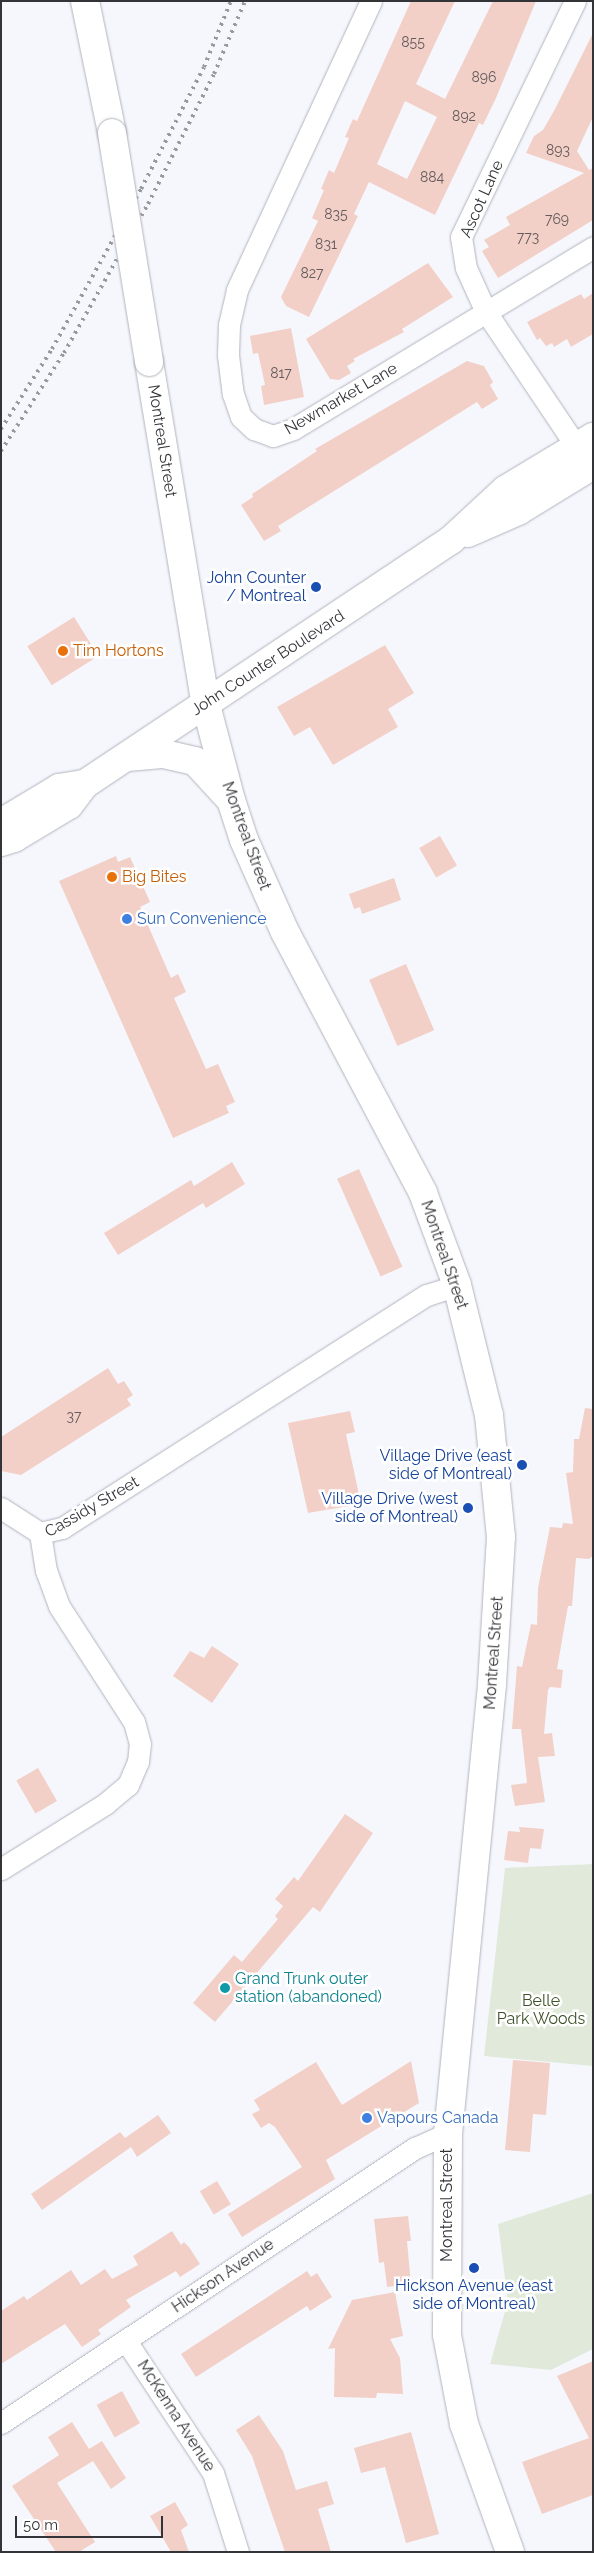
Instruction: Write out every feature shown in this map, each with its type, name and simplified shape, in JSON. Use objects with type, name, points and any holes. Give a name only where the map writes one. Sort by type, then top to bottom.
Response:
[{"type":"main road","name":"Montreal Street","points":[[85,1],[112,133],[206,705],[231,800],[244,840],[285,932],[423,1193],[457,1286],[489,1415],[500,1538],[492,1685],[448,2133],[447,2335],[464,2424],[510,2552]]},
{"type":"main road","name":"John Counter Boulevard","points":[[1,842],[14,838],[69,805],[85,784],[451,540],[505,490],[588,454]]},
{"type":"main road","points":[[125,758],[164,754],[195,761],[231,800]]},
{"type":"main road","name":"John Counter Boulevard","points":[[1,823],[59,788],[85,784]]},
{"type":"street","name":"Newmarket Lane","points":[[371,1],[237,290],[229,324],[228,355],[232,394],[241,417],[254,429],[273,436],[293,429],[593,247]]},
{"type":"street","name":"Ascot Lane","points":[[575,1],[461,237],[466,268],[486,312],[588,454]]},
{"type":"street","name":"Cassidy Street","points":[[1,1869],[105,1804],[128,1784],[138,1762],[140,1744],[134,1722],[58,1606],[46,1571],[40,1533],[62,1528],[427,1295],[457,1286]]},
{"type":"street","points":[[1,1508],[40,1533]]},
{"type":"street","name":"Hickson Avenue","points":[[1,2424],[415,2148],[448,2133]]},
{"type":"street","name":"McKenna Avenue","points":[[126,2340],[213,2472],[238,2552]]},
{"type":"green space","name":"Belle Park Woods","points":[[593,1864],[593,2066],[484,2056],[505,1868]]},
{"type":"green space","points":[[593,2193],[593,2349],[551,2370],[490,2364],[508,2301],[498,2224]]},
{"type":"building","points":[[411,1],[455,1],[416,84],[445,99],[493,1],[536,1],[496,98],[483,125],[479,123],[435,215],[369,182],[354,214],[358,216],[309,317],[286,306],[281,297],[318,221],[312,218],[324,190],[321,189],[329,170],[334,173],[349,138],[345,137],[353,119],[357,121]],"holes":[[[405,101],[437,117],[407,179],[377,164]]]},
{"type":"building","points":[[593,33],[593,117],[577,151],[589,170],[593,168],[593,220],[498,278],[482,251],[489,247],[484,240],[510,225],[506,217],[584,173],[526,153],[534,136],[543,130],[555,109]]},
{"type":"building","points":[[428,263],[453,297],[402,329],[404,332],[353,359],[355,361],[347,366],[351,373],[339,380],[330,379],[306,339]]},
{"type":"building","points":[[593,293],[593,334],[571,347],[567,339],[554,347],[552,343],[546,346],[540,338],[537,340],[527,322],[581,294],[584,299]]},
{"type":"building","points":[[291,328],[304,397],[264,405],[261,386],[265,385],[258,353],[253,354],[250,336]]},
{"type":"building","points":[[467,361],[484,366],[493,382],[490,385],[498,399],[482,409],[477,402],[278,526],[281,531],[264,541],[241,505],[253,497],[252,494],[317,451],[315,449]]},
{"type":"building","name":"Tim Hortons","points":[[74,617],[98,656],[52,685],[27,646]]},
{"type":"building","points":[[385,645],[414,693],[388,709],[398,727],[333,765],[310,727],[294,736],[277,707]]},
{"type":"building","points":[[440,836],[457,865],[436,877],[419,848]]},
{"type":"building","points":[[116,856],[118,862],[130,857],[150,902],[140,907],[171,978],[178,974],[186,992],[174,998],[206,1069],[218,1064],[235,1102],[226,1106],[229,1113],[173,1138],[59,881]]},
{"type":"building","points":[[394,878],[401,900],[362,914],[360,907],[354,909],[349,894]]},
{"type":"building","points":[[406,964],[434,1030],[397,1046],[369,980]]},
{"type":"building","points":[[232,1162],[245,1184],[206,1208],[203,1203],[118,1255],[104,1233],[191,1180],[194,1186]]},
{"type":"building","points":[[359,1169],[403,1267],[381,1277],[337,1179]]},
{"type":"building","points":[[108,1368],[118,1384],[124,1381],[133,1395],[127,1399],[131,1405],[21,1475],[1,1471],[1,1437]]},
{"type":"building","points":[[585,1408],[593,1409],[593,1556],[589,1559],[576,1558],[572,1606],[568,1606],[557,1669],[563,1670],[561,1688],[550,1687],[548,1690],[544,1734],[552,1733],[555,1756],[538,1757],[545,1802],[515,1806],[511,1785],[527,1783],[521,1729],[512,1729],[517,1666],[522,1667],[531,1624],[537,1625],[538,1588],[550,1527],[562,1528],[563,1523],[573,1524],[566,1473],[573,1472],[574,1439],[579,1439]]},
{"type":"building","points":[[350,1411],[355,1432],[346,1434],[361,1504],[308,1513],[288,1423]]},
{"type":"building","points":[[212,1646],[239,1664],[212,1703],[173,1676],[190,1651],[204,1658]]},
{"type":"building","points":[[38,1768],[57,1801],[35,1813],[16,1780]]},
{"type":"building","points":[[345,1814],[373,1833],[320,1912],[313,1907],[215,2022],[193,2003],[234,1955],[242,1962],[278,1919],[275,1916],[283,1906],[275,1899],[294,1877],[298,1881]]},
{"type":"building","points":[[519,1827],[544,1829],[541,1849],[530,1848],[528,1863],[504,1860],[508,1831],[520,1832]]},
{"type":"building","points":[[513,2060],[550,2063],[546,2115],[533,2114],[530,2152],[505,2150]]},
{"type":"building","points":[[411,2061],[419,2103],[326,2160],[335,2179],[242,2237],[228,2214],[302,2167],[275,2127],[269,2123],[261,2128],[252,2114],[260,2110],[254,2100],[316,2062],[342,2105]]},
{"type":"building","points":[[158,2115],[171,2133],[137,2157],[131,2147],[42,2210],[31,2194],[120,2132],[125,2138]]},
{"type":"building","points":[[217,2181],[231,2204],[214,2214],[200,2191]]},
{"type":"building","points":[[408,2216],[411,2241],[407,2241],[411,2284],[387,2287],[384,2262],[379,2263],[374,2219]]},
{"type":"building","points":[[172,2231],[181,2245],[184,2242],[189,2247],[200,2264],[180,2277],[176,2271],[126,2300],[131,2307],[98,2330],[101,2334],[82,2347],[65,2324],[1,2364],[1,2311],[24,2296],[27,2300],[71,2270],[81,2285],[105,2269],[112,2279],[138,2265],[133,2256]]},
{"type":"building","points":[[307,2271],[311,2277],[317,2273],[332,2297],[310,2311],[307,2306],[196,2377],[181,2354]]},
{"type":"building","points":[[395,2292],[403,2336],[390,2339],[400,2358],[403,2394],[377,2393],[376,2398],[334,2397],[335,2348],[328,2349],[352,2300]]},
{"type":"building","points":[[593,2361],[593,2495],[542,2514],[522,2462],[589,2438],[557,2376]]},
{"type":"building","points":[[122,2391],[140,2423],[115,2437],[97,2405]]},
{"type":"building","points":[[259,2415],[283,2451],[296,2490],[327,2481],[334,2504],[318,2509],[331,2552],[285,2552],[252,2456],[236,2430]]},
{"type":"building","points":[[72,2422],[89,2449],[102,2441],[126,2478],[111,2489],[93,2461],[57,2483],[95,2542],[79,2552],[56,2552],[12,2486],[59,2455],[48,2437]]},
{"type":"building","points":[[411,2432],[439,2534],[406,2543],[385,2467],[361,2473],[354,2448]]},
{"type":"building","points":[[175,2502],[188,2525],[181,2530],[189,2552],[171,2552],[150,2516]]},
{"type":"railway","points":[[1,429],[52,349],[141,189],[204,67],[231,1]]},
{"type":"railway","points":[[1,451],[64,353],[148,204],[214,74],[245,1]]},
{"type":"place","name":"John Counter / Montreal","points":[[316,587]]},
{"type":"place","name":"Tim Hortons","points":[[63,651]]},
{"type":"place","name":"Big Bites","points":[[112,877]]},
{"type":"place","name":"Sun Convenience","points":[[127,919]]},
{"type":"place","name":"Village Drive (east side of Montreal)","points":[[522,1465]]},
{"type":"place","name":"Village Drive (west side of Montreal)","points":[[468,1508]]},
{"type":"place","name":"Grand Trunk outer station (abandoned)","points":[[225,1988]]},
{"type":"place","name":"Vapours Canada","points":[[367,2118]]},
{"type":"place","name":"Hickson Avenue (east side of Montreal)","points":[[474,2268]]}]
